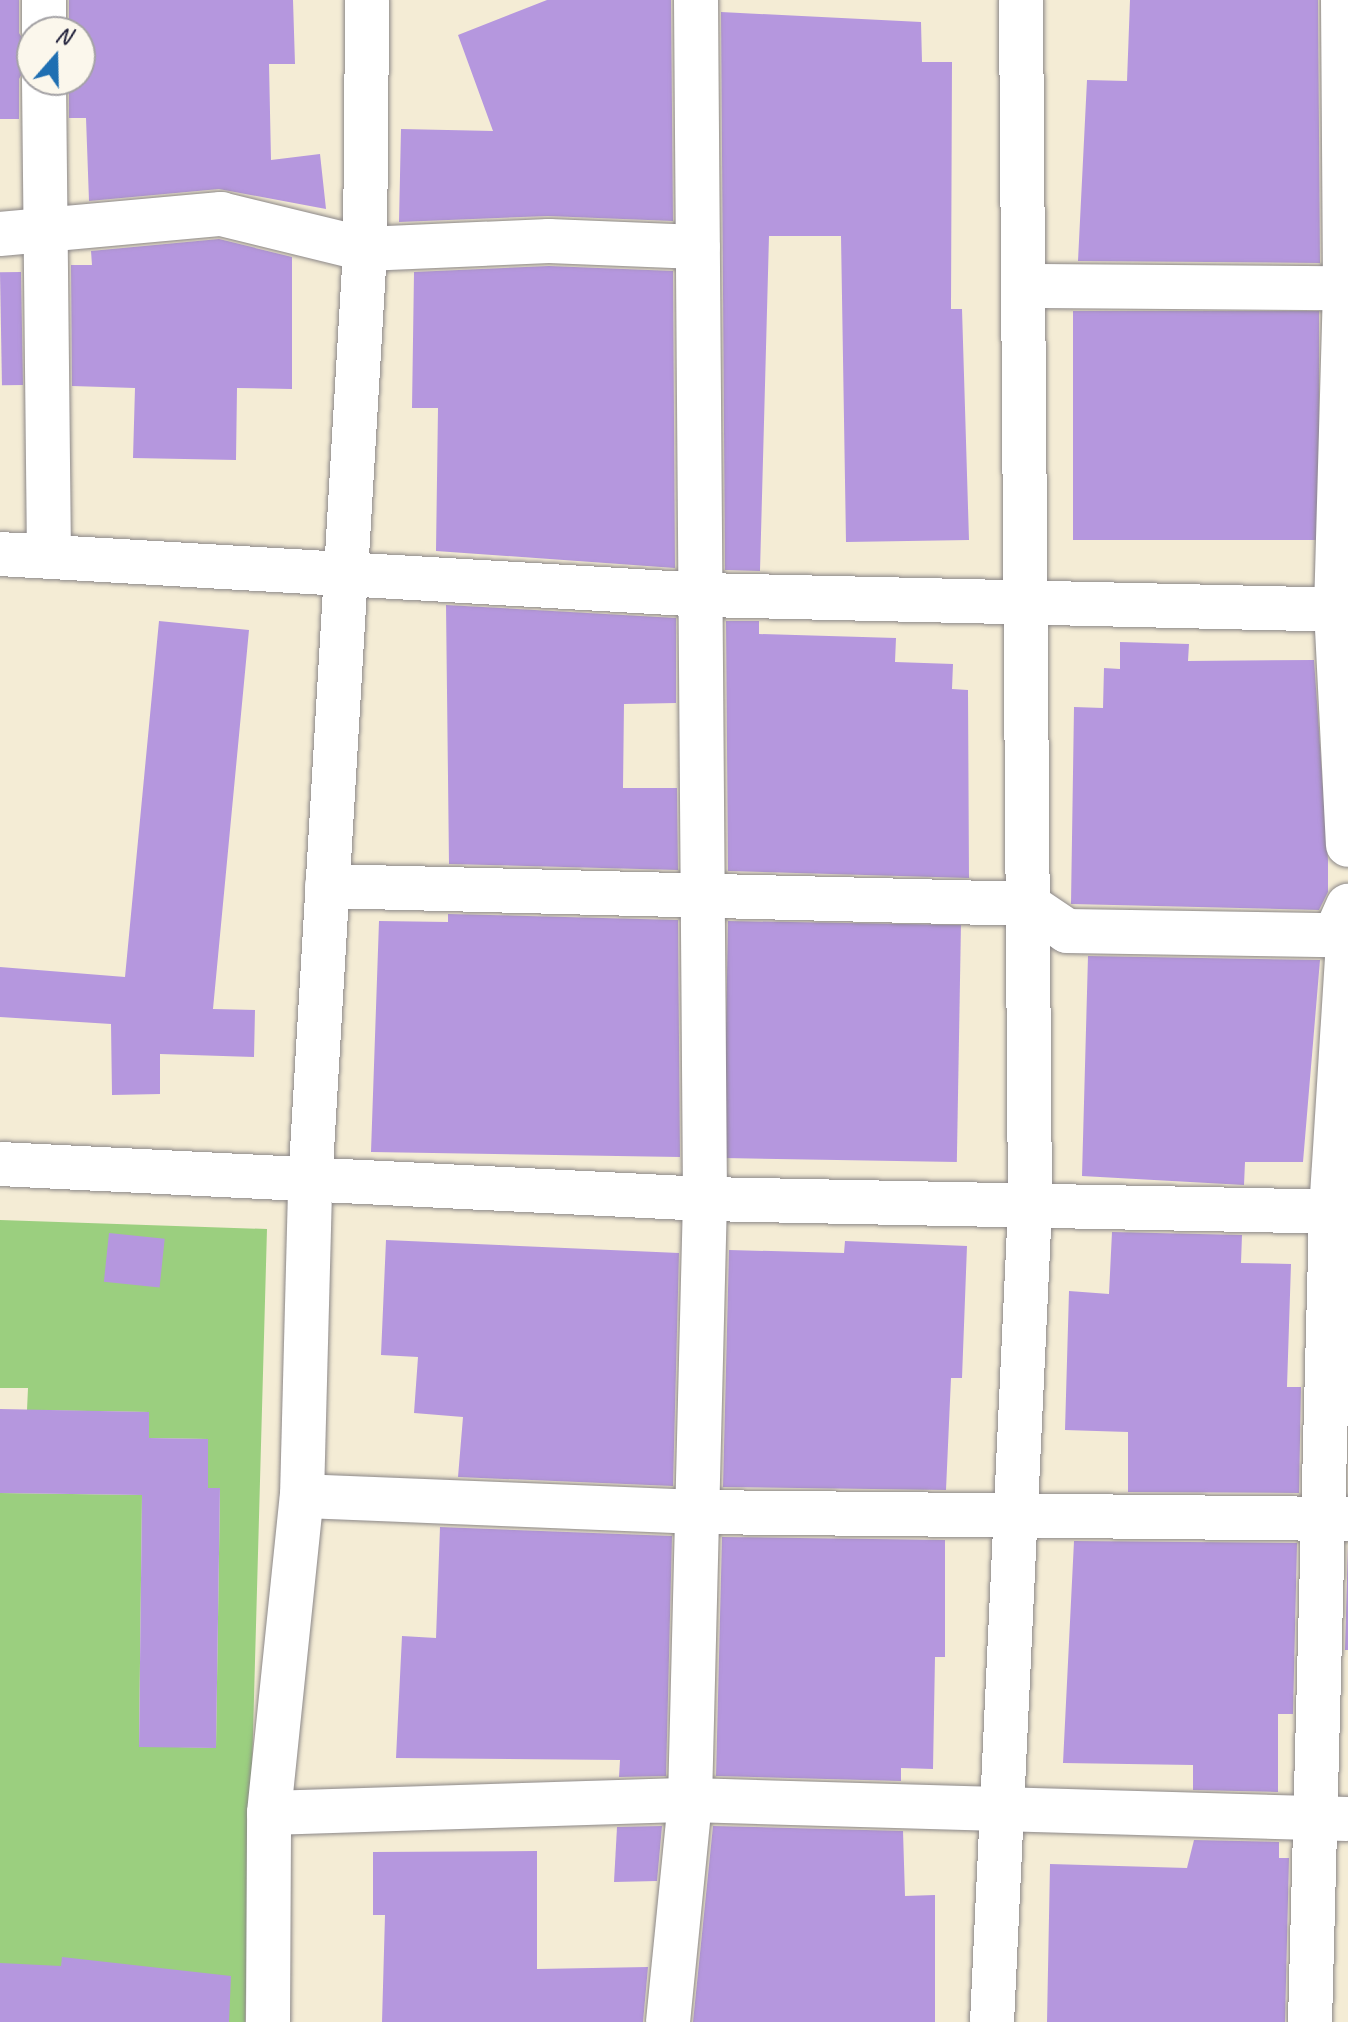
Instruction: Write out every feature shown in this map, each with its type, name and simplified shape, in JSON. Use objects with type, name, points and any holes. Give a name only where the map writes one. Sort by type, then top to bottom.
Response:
[{"type":"street","points":[[268,2022],[269,1813],[302,1496],[310,1184],[341,575],[365,249],[367,0]]},
{"type":"street","points":[[668,2022],[690,1800],[705,1199],[708,894],[696,0]]},
{"type":"street","points":[[992,2022],[997,1808],[1030,1206],[1022,597],[1028,286],[1021,0]]},
{"type":"street","points":[[1343,0],[1347,288],[1342,610],[1348,845]]},
{"type":"street","points":[[44,96],[49,554]]},
{"type":"street","points":[[0,234],[45,234],[221,214],[365,249],[549,241],[698,247]]},
{"type":"street","points":[[1028,286],[1347,288]]},
{"type":"street","points":[[0,554],[49,554],[341,575],[704,595],[1022,597],[1342,610]]},
{"type":"street","points":[[327,886],[1027,904],[1067,931],[1335,935],[1348,906]]},
{"type":"street","points":[[1310,2022],[1333,1818],[1339,1212],[1348,944]]},
{"type":"street","points":[[0,1164],[310,1184],[705,1199],[1339,1212]]},
{"type":"street","points":[[302,1496],[696,1512],[1335,1519]]},
{"type":"street","points":[[269,1813],[690,1800],[1333,1818]]},
{"type":"green space","points":[[0,1220],[267,1229],[245,2022],[0,2022],[0,1493],[142,1495],[139,1746],[216,1748],[220,1489],[208,1488],[208,1439],[149,1438],[149,1412],[27,1410],[28,1388],[0,1388]]},
{"type":"building","points":[[0,0],[19,0],[19,16],[16,16],[16,96],[19,96],[19,119],[0,119]]},
{"type":"building","points":[[69,0],[293,0],[295,64],[269,64],[271,160],[320,154],[326,209],[219,189],[89,201],[86,118],[69,118],[69,96],[96,96],[96,16],[69,16]]},
{"type":"building","points":[[547,0],[671,0],[673,221],[548,216],[399,222],[401,129],[493,131],[458,35]]},
{"type":"building","points":[[1130,0],[1318,0],[1320,263],[1078,261],[1087,80],[1127,81]]},
{"type":"building","points":[[721,12],[921,22],[922,62],[952,62],[951,309],[962,309],[969,540],[846,542],[841,236],[769,236],[760,571],[725,570]]},
{"type":"building","points":[[219,239],[292,257],[292,389],[237,388],[236,460],[133,458],[135,388],[72,386],[71,265],[92,265],[91,251]]},
{"type":"building","points":[[549,266],[673,271],[675,568],[436,551],[438,408],[412,408],[414,272]]},
{"type":"building","points":[[0,272],[21,272],[23,385],[2,385]]},
{"type":"building","points":[[1073,311],[1319,311],[1319,540],[1073,540]]},
{"type":"building","points":[[446,605],[676,618],[676,703],[624,704],[623,788],[677,788],[678,870],[449,864]]},
{"type":"building","points":[[159,621],[249,630],[213,1009],[255,1010],[254,1057],[160,1054],[160,1094],[112,1095],[111,1024],[0,1017],[0,967],[125,977]]},
{"type":"building","points":[[726,621],[759,621],[759,634],[896,638],[895,662],[953,664],[952,689],[968,690],[969,878],[728,871]]},
{"type":"building","points":[[1120,642],[1189,644],[1188,661],[1314,660],[1328,860],[1328,892],[1319,910],[1071,904],[1074,707],[1103,708],[1104,668],[1120,669]]},
{"type":"building","points":[[448,914],[678,920],[680,1157],[371,1152],[379,921],[448,922]]},
{"type":"building","points":[[728,921],[961,925],[957,1162],[724,1158]]},
{"type":"building","points":[[1088,956],[1320,960],[1303,1162],[1245,1162],[1244,1185],[1082,1176]]},
{"type":"building","points":[[1112,1232],[1242,1235],[1241,1263],[1291,1264],[1287,1387],[1301,1387],[1299,1493],[1128,1492],[1128,1432],[1065,1430],[1069,1291],[1109,1294]]},
{"type":"building","points":[[109,1233],[165,1239],[160,1288],[104,1282]]},
{"type":"building","points":[[386,1240],[679,1253],[673,1486],[458,1477],[463,1417],[414,1413],[418,1357],[381,1355]]},
{"type":"building","points":[[845,1241],[967,1246],[962,1378],[951,1378],[946,1490],[723,1487],[729,1250],[844,1253]]},
{"type":"building","points":[[0,1409],[149,1412],[149,1438],[208,1439],[208,1488],[220,1488],[216,1748],[139,1747],[142,1495],[0,1493]]},
{"type":"building","points":[[440,1527],[672,1536],[666,1776],[619,1777],[620,1760],[396,1758],[402,1636],[436,1638]]},
{"type":"building","points":[[722,1537],[945,1540],[945,1657],[935,1657],[933,1769],[901,1768],[901,1781],[716,1776]]},
{"type":"building","points":[[1074,1541],[1297,1543],[1293,1714],[1278,1714],[1278,1792],[1193,1790],[1193,1765],[1063,1763]]},
{"type":"building","points":[[1348,1544],[1348,1650],[1345,1650]]},
{"type":"building","points":[[662,1826],[657,1881],[614,1882],[617,1827]]},
{"type":"building","points":[[713,1826],[903,1831],[905,1896],[935,1895],[935,2022],[693,2022]]},
{"type":"building","points":[[1194,1840],[1279,1842],[1279,1858],[1289,1858],[1285,2022],[1047,2022],[1050,1864],[1187,1868]]},
{"type":"building","points":[[537,1851],[537,1969],[648,1967],[643,2022],[382,2022],[385,1915],[373,1915],[373,1852]]},
{"type":"building","points":[[62,1957],[231,1976],[229,2022],[0,2022],[0,1963],[61,1966]]}]
